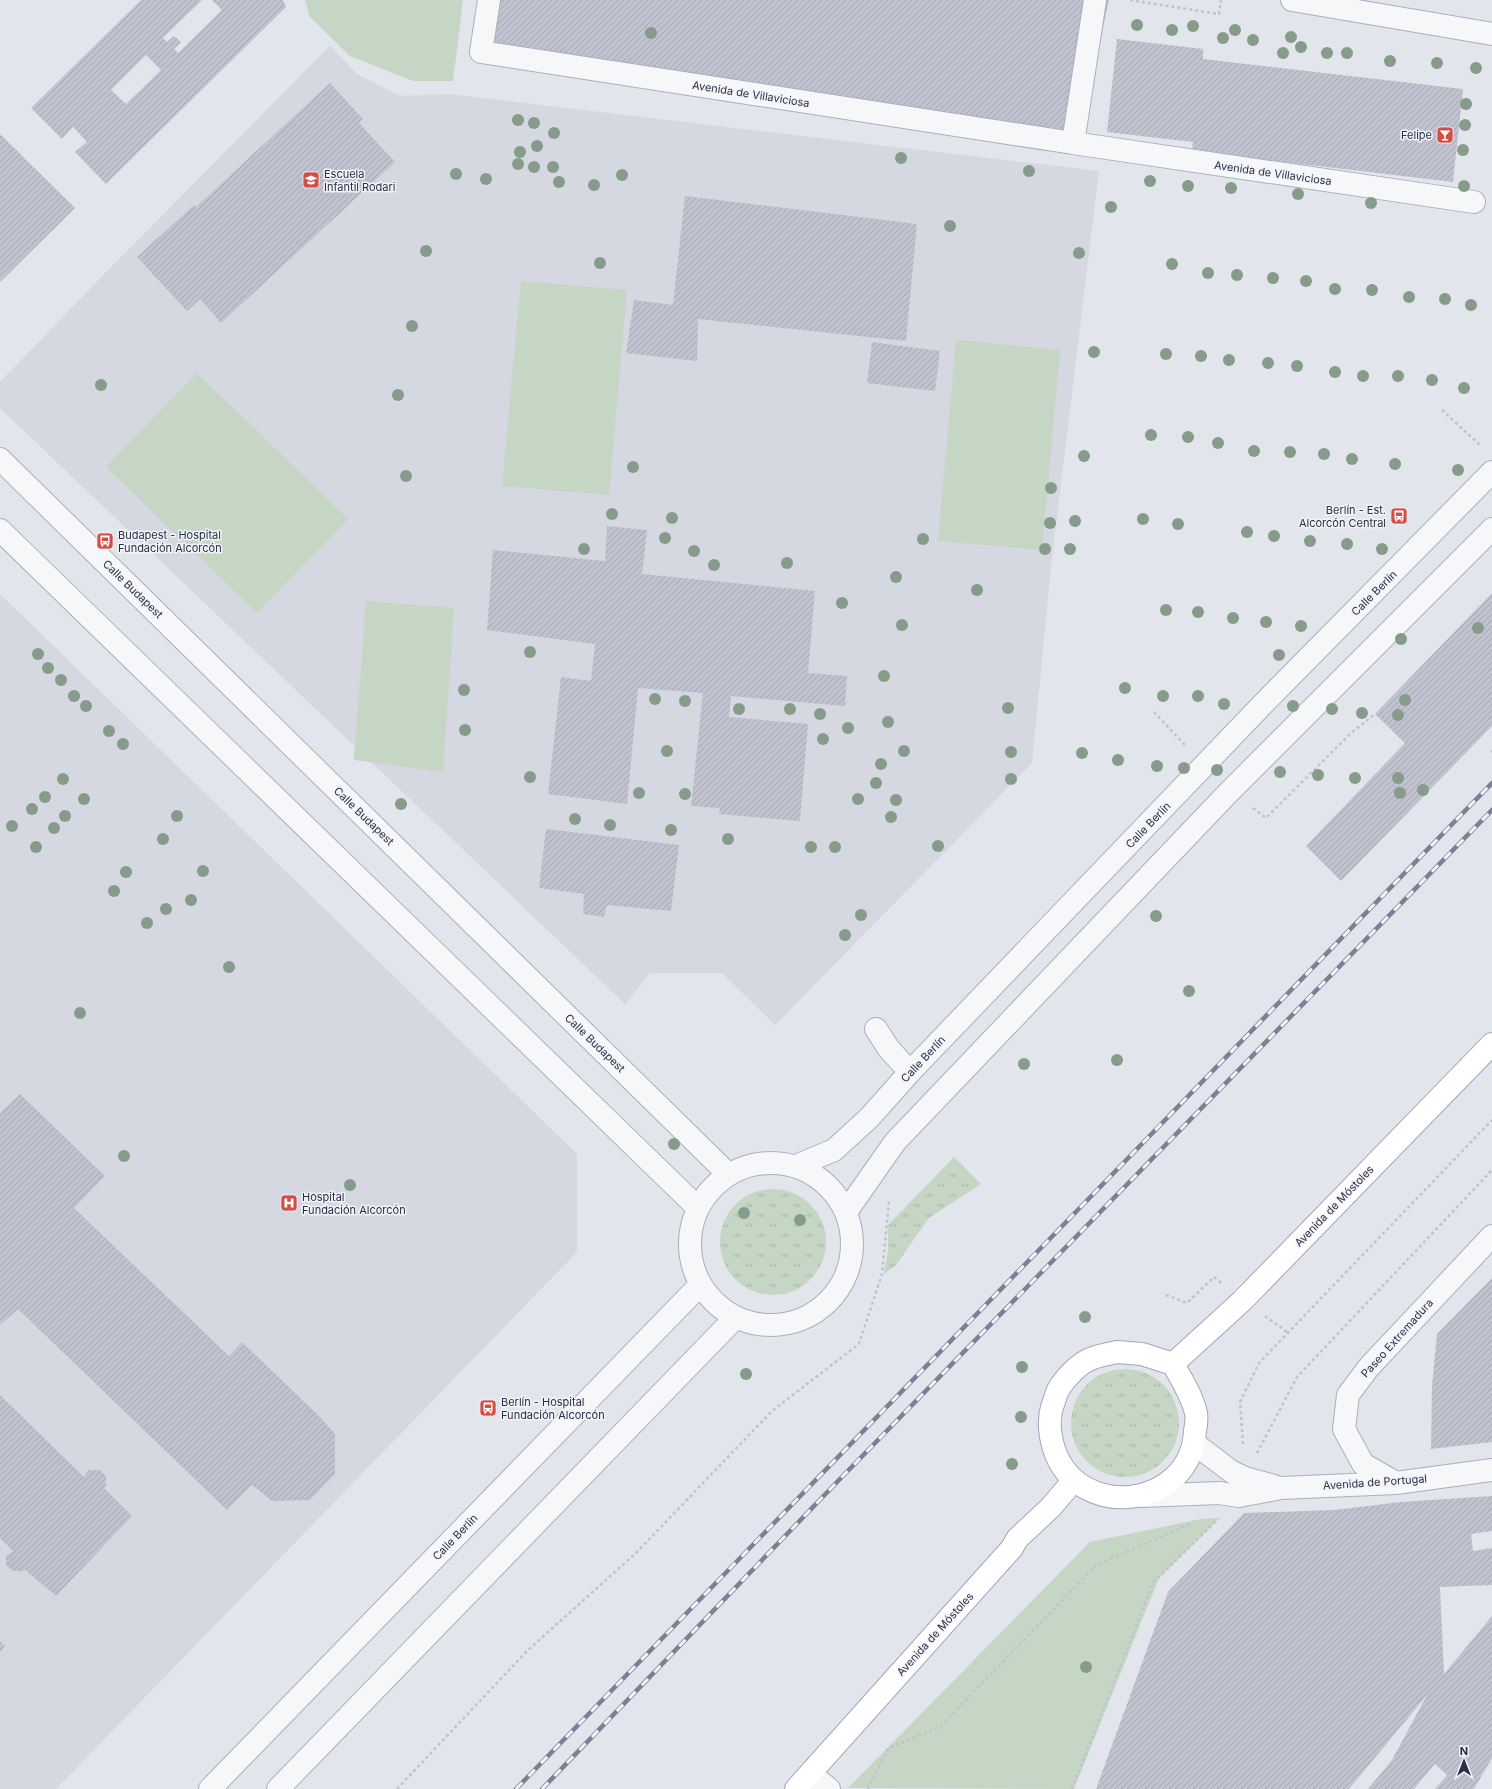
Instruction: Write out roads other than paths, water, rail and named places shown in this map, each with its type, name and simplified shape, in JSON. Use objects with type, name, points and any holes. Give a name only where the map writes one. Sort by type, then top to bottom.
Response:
[{"type":"main road","name":"Avenida de Móstoles","points":[[1173,1364],[1242,1300],[1492,1044]]},
{"type":"main road","points":[[1117,1352],[1142,1354],[1173,1364],[1186,1386],[1196,1414],[1195,1444],[1184,1468],[1166,1485],[1142,1496],[1117,1498],[1092,1492],[1074,1480],[1058,1458],[1050,1436],[1050,1413],[1058,1390],[1072,1372],[1092,1358],[1117,1352]]},
{"type":"main road","name":"Avenida de Móstoles","points":[[796,1789],[1012,1548],[1017,1539],[1051,1507],[1074,1480]]},
{"type":"street","name":"Avenida de Villaviciosa","points":[[489,0],[481,52],[1073,143],[1474,202]]},
{"type":"street","points":[[1073,143],[1095,0]]},
{"type":"street","points":[[1292,0],[1492,34]]},
{"type":"street","name":"Calle Budapest","points":[[0,459],[728,1174]]},
{"type":"street","name":"Calle Berlín","points":[[796,1166],[834,1150],[869,1118],[910,1072],[1262,705],[1492,472]]},
{"type":"street","points":[[846,1212],[895,1142],[1230,791],[1492,529]]},
{"type":"street","points":[[0,530],[697,1208]]},
{"type":"street","points":[[876,1029],[889,1049],[910,1072]]},
{"type":"street","points":[[773,1162],[796,1166],[817,1176],[834,1192],[846,1212],[852,1233],[852,1255],[846,1276],[835,1294],[819,1309],[800,1320],[778,1325],[757,1324],[736,1317],[722,1309],[710,1298],[700,1285],[692,1266],[689,1247],[691,1226],[697,1208],[710,1189],[728,1174],[750,1165],[773,1162]]},
{"type":"street","name":"Paseo Extremadura","points":[[1396,1483],[1363,1464],[1344,1429],[1348,1395],[1369,1368],[1492,1236]]},
{"type":"street","name":"Calle Berlín","points":[[210,1789],[700,1285]]},
{"type":"street","points":[[278,1789],[736,1317]]},
{"type":"street","name":"Avenida de Portugal","points":[[1195,1444],[1232,1472],[1242,1487]]},
{"type":"street","name":"Avenida de Portugal","points":[[1142,1496],[1219,1493],[1242,1487],[1281,1488],[1396,1483],[1492,1470]]},
{"type":"street","points":[[811,1774],[828,1789]]},
{"type":"railway","points":[[516,1789],[1492,783]]},
{"type":"railway","points":[[542,1789],[838,1481],[1492,810]]},
{"type":"place","name":"Felipe","points":[[1445,135]]},
{"type":"place","name":"Escuela Infantil Rodari","points":[[311,180]]},
{"type":"place","name":"Berlín - Est. Alcorcón Central","points":[[1399,516]]},
{"type":"place","name":"Budapest - Hospital Fundación Alcorcón","points":[[105,541]]},
{"type":"place","name":"Hospital Fundación Alcorcón","points":[[289,1203]]},
{"type":"place","name":"Berlín - Hospital Fundación Alcorcón","points":[[488,1408]]}]
